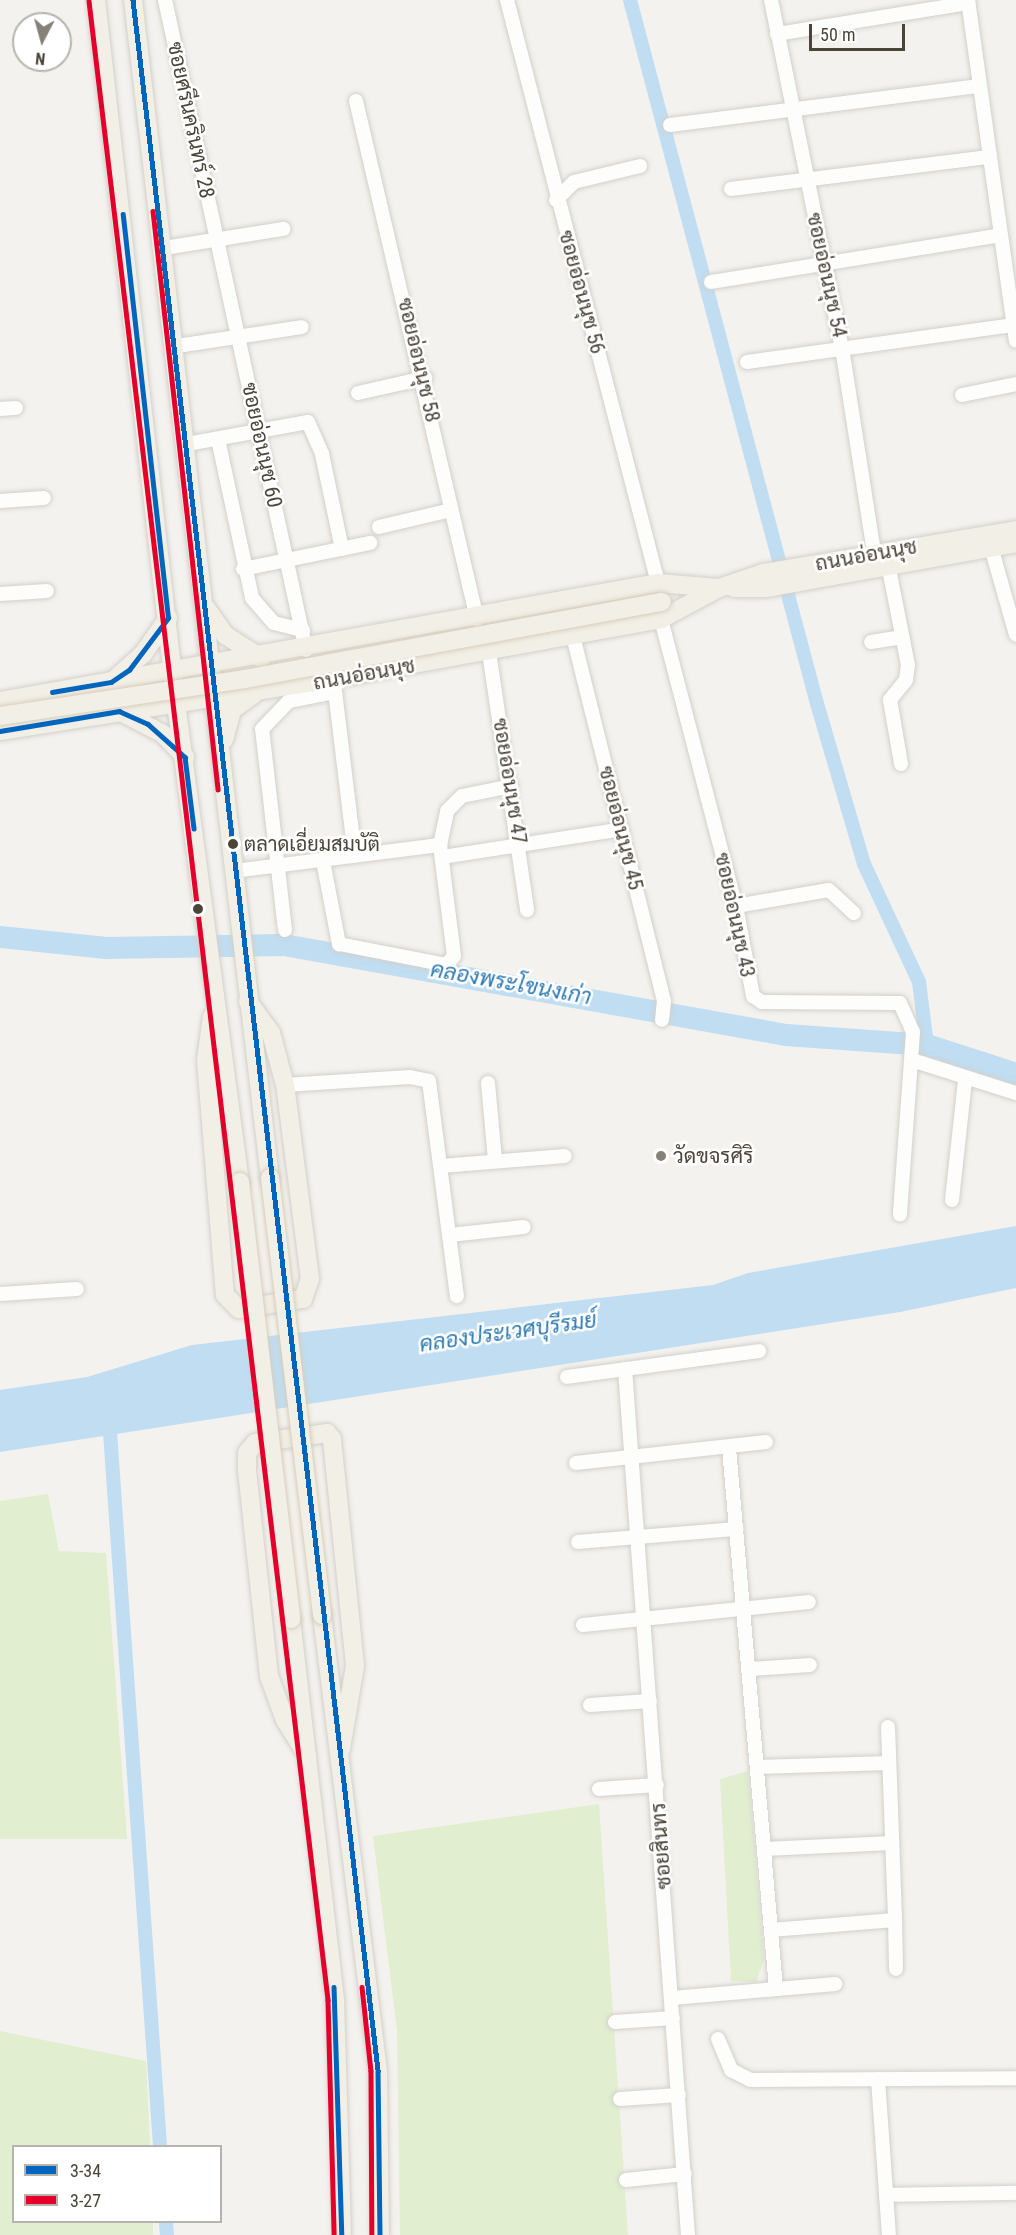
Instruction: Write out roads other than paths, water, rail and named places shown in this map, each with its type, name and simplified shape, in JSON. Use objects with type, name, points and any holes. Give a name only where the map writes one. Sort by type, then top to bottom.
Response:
[{"type":"main road","points":[[96,0],[176,703],[240,1182],[335,1999],[342,2235]]},
{"type":"main road","points":[[133,0],[177,346],[248,1001],[322,1615],[341,1749],[378,2071],[380,2235]]},
{"type":"main road","name":"ถนนอ่อนนุช","points":[[879,561],[1016,530]]},
{"type":"main road","name":"ถนนอ่อนนุช","points":[[0,731],[314,682],[334,685],[573,636],[662,611],[719,588],[879,561],[1016,543]]},
{"type":"main road","name":"ถนนอ่อนนุช","points":[[0,701],[306,650],[658,583],[719,588]]},
{"type":"main road","points":[[206,606],[225,635],[261,658]]},
{"type":"main road","name":"ถนนอ่อนนุช","points":[[0,716],[245,679],[662,611]]},
{"type":"main road","points":[[111,682],[129,669],[168,618]]},
{"type":"main road","points":[[306,650],[298,664],[314,682]]},
{"type":"main road","points":[[64,690],[80,702],[69,719]]},
{"type":"main road","points":[[221,754],[232,710],[264,690]]},
{"type":"main road","points":[[119,711],[163,734],[185,757]]},
{"type":"main road","points":[[215,1003],[207,1072],[225,1295],[239,1309],[303,1299],[309,1288],[285,1086],[271,1033],[248,1001]]},
{"type":"main road","points":[[307,1755],[285,1720],[269,1676],[247,1453],[255,1443],[327,1433],[332,1439],[355,1666],[341,1749]]},
{"type":"street","name":"ซอยศรีนครินทร์ 28","points":[[165,0],[217,241]]},
{"type":"street","name":"ซอยอ่อนนุช 56","points":[[507,0],[556,200],[658,583]]},
{"type":"street","name":"ซอยอ่อนนุช 54","points":[[771,0],[842,348],[879,561],[903,637],[906,680],[890,700],[901,764]]},
{"type":"street","points":[[777,34],[969,2],[1012,326],[1016,341]]},
{"type":"street","points":[[670,125],[792,107],[980,86]]},
{"type":"street","name":"ซอยอ่อนนุช 58","points":[[356,101],[425,378],[451,510],[477,619]]},
{"type":"street","points":[[731,189],[989,157]]},
{"type":"street","points":[[556,200],[574,182],[640,166]]},
{"type":"street","points":[[164,248],[283,229]]},
{"type":"street","points":[[711,282],[1000,235]]},
{"type":"street","name":"ซอยอ่อนนุช 60","points":[[217,241],[306,650]]},
{"type":"street","points":[[747,362],[1012,326]]},
{"type":"street","points":[[177,346],[239,339],[302,327]]},
{"type":"street","points":[[358,393],[425,378]]},
{"type":"street","points":[[962,395],[1016,384]]},
{"type":"street","points":[[0,409],[15,408]]},
{"type":"street","points":[[187,444],[303,422],[313,428],[342,549]]},
{"type":"street","points":[[218,439],[243,569],[264,614],[284,629],[303,630]]},
{"type":"street","points":[[0,501],[44,498]]},
{"type":"street","points":[[379,527],[451,510]]},
{"type":"street","points":[[243,569],[370,543]]},
{"type":"street","points":[[992,547],[1016,635]]},
{"type":"street","points":[[0,594],[47,591]]},
{"type":"street","name":"ซอยอ่อนนุช 43","points":[[662,611],[736,906],[755,1000],[900,1003],[914,1032],[915,1055],[900,1215]]},
{"type":"street","name":"ซอยอ่อนนุช 45","points":[[573,636],[622,829],[664,1011]]},
{"type":"street","points":[[871,642],[903,637]]},
{"type":"street","name":"ซอยอ่อนนุช 47","points":[[489,652],[521,847],[527,910]]},
{"type":"street","points":[[285,930],[262,729],[289,701],[334,685],[355,856]]},
{"type":"street","points":[[323,861],[339,944],[439,966],[454,956],[441,851],[447,811],[462,796],[511,786]]},
{"type":"street","points":[[234,871],[355,856],[521,847],[622,829]]},
{"type":"street","points":[[736,906],[829,890],[854,913]]},
{"type":"street","points":[[915,1055],[966,1081],[1016,1093]]},
{"type":"street","points":[[285,1086],[422,1077],[430,1085],[457,1296]]},
{"type":"street","points":[[952,1200],[966,1081]]},
{"type":"street","points":[[488,1083],[495,1160]]},
{"type":"street","points":[[441,1166],[565,1156]]},
{"type":"street","points":[[450,1235],[524,1227]]},
{"type":"street","points":[[0,1294],[77,1289]]},
{"type":"street","points":[[567,1377],[759,1352]]},
{"type":"street","name":"ซอยสินทร","points":[[625,1369],[639,1536],[688,2235]]},
{"type":"street","points":[[576,1463],[729,1448],[766,1442]]},
{"type":"street","points":[[729,1448],[743,1607],[751,1669],[776,1989]]},
{"type":"street","points":[[578,1542],[736,1529]]},
{"type":"street","points":[[583,1625],[809,1602]]},
{"type":"street","points":[[751,1669],[810,1665]]},
{"type":"street","points":[[590,1705],[650,1701]]},
{"type":"street","points":[[888,1727],[896,1969]]},
{"type":"street","points":[[757,1767],[889,1763]]},
{"type":"street","points":[[599,1789],[657,1785]]},
{"type":"street","points":[[764,1849],[892,1843]]},
{"type":"street","points":[[771,1930],[895,1920]]},
{"type":"street","points":[[672,1998],[835,1984]]},
{"type":"street","points":[[615,2022],[673,2018]]},
{"type":"street","points":[[718,2039],[724,2060],[738,2077],[1016,2078]]},
{"type":"street","points":[[878,2079],[890,2235]]},
{"type":"street","points":[[620,2100],[679,2096]]},
{"type":"street","points":[[626,2180],[685,2174]]},
{"type":"street","points":[[886,2195],[1016,2193]]},
{"type":"water","name":"คลองประเวศบุรีรมย์","points":[[1016,1226],[1016,1288],[900,1312],[0,1452],[0,1390],[87,1377],[192,1345],[713,1285],[748,1273]]},
{"type":"waterway","points":[[630,0],[816,700],[864,864],[919,982],[927,1045]]},
{"type":"waterway","name":"คลองพระโขนงเก่า","points":[[0,937],[106,948],[284,945],[786,1035],[927,1045],[1016,1074]]},
{"type":"waterway","points":[[109,1418],[160,2145]]},
{"type":"waterway","points":[[166,2223],[167,2235]]},
{"type":"place","name":"ตลาดเอี่ยมสมบัติ","points":[[233,844]]},
{"type":"place","name":"วัดขจรศิริ","points":[[661,1156]]}]
